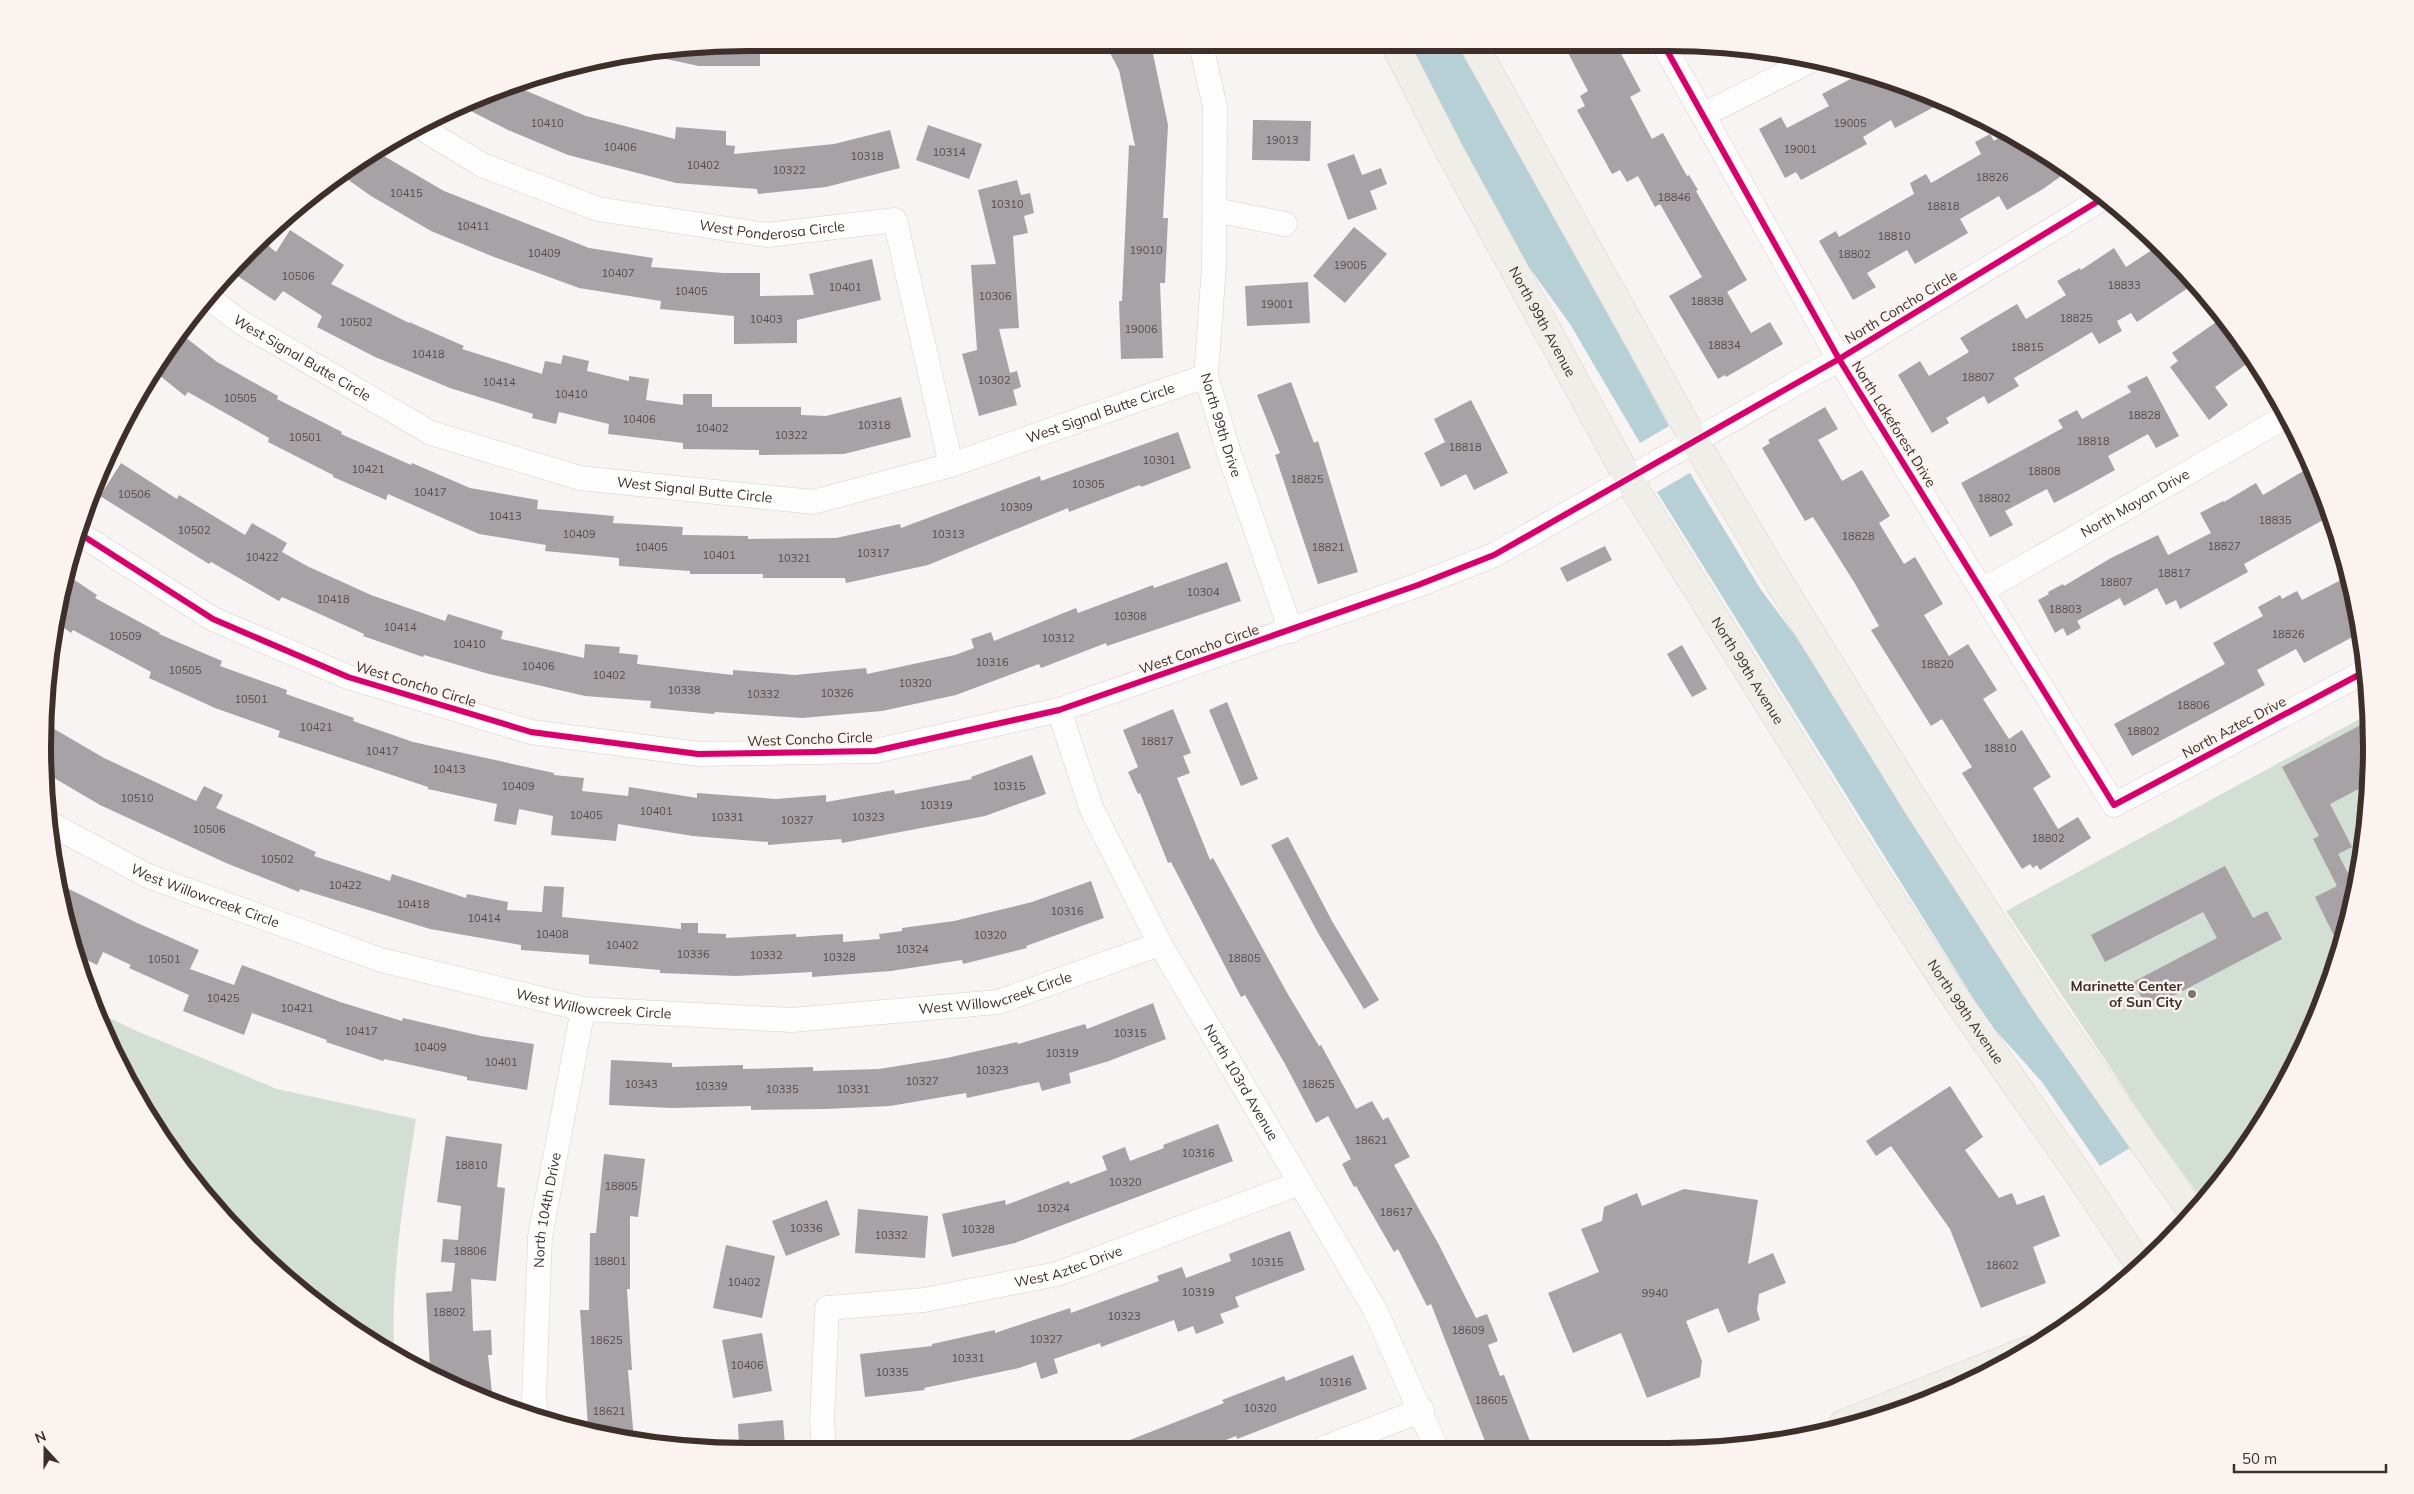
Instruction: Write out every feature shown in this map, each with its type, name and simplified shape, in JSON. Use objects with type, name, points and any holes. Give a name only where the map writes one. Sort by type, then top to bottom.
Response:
[{"type":"main road","name":"North 99th Avenue","points":[[1399,51],[1456,162],[1629,480],[1877,878],[1952,993],[2136,1260]]},
{"type":"main road","points":[[1478,51],[1696,442],[1774,574],[2044,1001],[2189,1207]]},
{"type":"main road","points":[[1880,1409],[1966,1375]]},
{"type":"street","name":"North 99th Drive","points":[[1203,51],[1215,107],[1214,266],[1206,376],[1229,453],[1291,631]]},
{"type":"street","name":"North Lakeforest Drive","points":[[1668,51],[1839,359],[2114,805]]},
{"type":"street","points":[[1703,115],[1802,65]]},
{"type":"street","name":"West Ponderosa Circle","points":[[425,130],[482,165],[598,209],[767,235],[896,220],[951,465]]},
{"type":"street","name":"North Concho Circle","points":[[1629,480],[1839,359],[2098,201]]},
{"type":"street","points":[[1215,210],[1285,224]]},
{"type":"street","name":"West Signal Butte Circle","points":[[213,301],[242,323],[431,433],[580,478],[813,502],[951,465],[1206,376]]},
{"type":"street","name":"North Mayan Drive","points":[[1983,590],[2281,420]]},
{"type":"street","name":"West Concho Circle","points":[[84,536],[213,619],[348,677],[531,732],[698,754],[875,751],[1059,710],[1291,631],[1476,563],[1539,531],[1629,480]]},
{"type":"street","name":"North Aztec Drive","points":[[2114,805],[2359,675]]},
{"type":"street","name":"North 103rd Avenue","points":[[1059,710],[1092,810],[1160,944],[1375,1310],[1422,1410],[1435,1443]]},
{"type":"street","name":"West Willowcreek Circle","points":[[56,826],[148,876],[381,960],[582,1009],[792,1020],[998,1002],[1160,944]]},
{"type":"street","name":"North 104th Drive","points":[[536,1410],[534,1400],[540,1237],[582,1009]]},
{"type":"street","name":"West Aztec Drive","points":[[824,1443],[822,1422],[827,1308],[924,1300],[1057,1274],[1300,1183]]},
{"type":"street","points":[[1337,1443],[1422,1410]]},
{"type":"path","points":[[286,1268],[306,1279],[316,1293]]},
{"type":"shaded area","name":"Marinette Center of Sun City","points":[[2362,718],[2363,747],[2357,838],[2339,927],[2326,971],[2310,1013],[2270,1095],[2219,1171],[2199,1195],[2147,1123],[2006,911]]},
{"type":"shaded area","points":[[105,1016],[277,1089],[416,1119],[396,1263],[394,1347],[323,1299],[255,1239],[195,1171],[169,1134],[144,1095]]},
{"type":"water","points":[[1411,51],[1465,51],[1669,426],[1640,443],[1570,324],[1521,256]]},
{"type":"water","points":[[1690,473],[1761,590],[1809,654],[2130,1148],[2100,1166],[2042,1082],[1988,1022],[1657,492]]},
{"type":"building","points":[[760,51],[760,66],[699,66],[656,57]]},
{"type":"building","points":[[1109,51],[1152,51],[1168,125],[1163,218],[1168,218],[1165,283],[1160,283],[1163,358],[1121,359],[1119,301],[1122,301],[1129,145],[1135,146],[1119,70]]},
{"type":"building","points":[[1567,51],[1620,51],[1641,91],[1630,97],[1652,139],[1663,133],[1687,176],[1689,175],[1698,190],[1696,191],[1747,280],[1727,292],[1751,333],[1770,322],[1783,344],[1726,377],[1725,375],[1718,379],[1669,296],[1702,277],[1660,204],[1655,207],[1638,176],[1627,182],[1620,170],[1612,174],[1577,110],[1585,106],[1580,96],[1588,91]]},
{"type":"building","points":[[1854,77],[1891,88],[1937,106],[1895,128],[1891,120],[1863,137],[1867,144],[1801,180],[1796,172],[1785,178],[1759,129],[1781,117],[1787,128],[1829,106],[1822,94]]},
{"type":"building","points":[[521,89],[586,116],[675,139],[676,127],[726,131],[726,145],[735,146],[734,154],[834,144],[890,130],[900,168],[826,187],[758,194],[757,189],[676,183],[568,155],[508,130],[468,110]]},
{"type":"building","points":[[1253,120],[1311,121],[1310,161],[1252,160]]},
{"type":"building","points":[[928,125],[982,144],[969,179],[916,160]]},
{"type":"building","points":[[1990,134],[1994,141],[2001,137],[2063,175],[2007,210],[1999,196],[1960,219],[1968,233],[1915,264],[1907,250],[1867,273],[1876,287],[1853,300],[1819,241],[1836,231],[1839,237],[1914,194],[1910,183],[1926,174],[1931,183],[1981,154],[1975,142]]},
{"type":"building","points":[[1354,154],[1362,175],[1381,168],[1387,184],[1370,191],[1377,209],[1348,220],[1327,164]]},
{"type":"building","points":[[382,155],[444,191],[589,248],[653,258],[651,267],[723,273],[760,273],[760,296],[814,295],[809,274],[872,259],[881,300],[797,320],[797,343],[734,344],[734,316],[660,309],[661,301],[579,288],[494,257],[431,231],[371,196],[346,179]]},
{"type":"building","points":[[1017,180],[1021,195],[1030,193],[1034,213],[1024,216],[1028,233],[1013,236],[1019,328],[999,329],[1010,373],[1017,371],[1021,387],[1013,390],[1017,405],[979,416],[962,354],[977,350],[971,265],[996,264],[978,190]]},
{"type":"building","points":[[1354,227],[1387,254],[1345,303],[1313,276]]},
{"type":"building","points":[[290,230],[344,265],[331,284],[409,323],[464,346],[462,349],[542,374],[545,361],[561,364],[563,355],[589,361],[587,371],[629,381],[629,376],[649,379],[646,400],[683,405],[683,394],[712,394],[712,407],[801,407],[801,415],[826,416],[901,397],[911,437],[844,454],[759,455],[759,450],[683,449],[683,443],[608,434],[609,424],[559,412],[556,424],[532,418],[533,414],[450,388],[375,357],[317,327],[322,316],[283,291],[275,301],[236,275],[266,244],[276,252]]},
{"type":"building","points":[[2114,248],[2126,267],[2153,249],[2189,287],[2137,322],[2131,313],[2117,321],[2122,331],[2099,344],[2092,332],[2014,378],[2019,386],[1988,404],[1984,396],[1946,418],[1949,423],[1932,433],[1898,375],[1920,361],[1929,376],[1969,352],[1960,338],[2017,304],[2026,319],[2066,295],[2057,281],[2080,268],[2081,270]]},
{"type":"building","points":[[1308,282],[1310,323],[1247,326],[1245,286]]},
{"type":"building","points":[[2217,321],[2247,363],[2215,387],[2228,405],[2209,420],[2170,367],[2178,361],[2172,353]]},
{"type":"building","points":[[185,337],[217,362],[278,396],[277,399],[342,432],[341,434],[411,465],[412,463],[470,488],[538,500],[537,509],[614,516],[613,523],[683,527],[682,535],[748,536],[748,539],[836,538],[900,524],[901,528],[1040,476],[1041,481],[1178,432],[1191,468],[1069,512],[1068,508],[928,565],[846,583],[845,578],[763,578],[763,574],[690,574],[690,571],[619,566],[619,558],[545,551],[546,545],[479,534],[388,494],[386,500],[333,477],[333,475],[268,442],[269,438],[188,392],[185,396],[159,375]]},
{"type":"building","points":[[2147,376],[2179,436],[2156,448],[2148,434],[2108,456],[2115,470],[2077,491],[2054,503],[2047,489],[2005,511],[2013,525],[1990,537],[1961,483],[2063,428],[2058,420],[2077,410],[2082,419],[2131,392],[2127,386]]},
{"type":"building","points":[[1291,382],[1314,443],[1318,441],[1358,572],[1318,584],[1275,455],[1280,453],[1257,395]]},
{"type":"building","points":[[1471,400],[1508,473],[1474,490],[1466,474],[1441,487],[1424,453],[1445,442],[1434,419]]},
{"type":"building","points":[[1825,407],[1838,429],[1818,440],[1842,481],[1862,470],[1890,516],[1879,523],[1904,564],[1915,557],[1943,604],[1924,615],[1949,656],[1968,644],[1997,690],[1983,699],[2009,739],[2022,730],[2051,777],[2033,788],[2058,829],[2078,817],[2091,838],[2040,870],[2037,865],[2033,868],[2030,864],[2022,869],[1962,773],[1972,767],[1942,719],[1931,726],[1871,630],[1879,626],[1854,582],[1813,517],[1805,521],[1762,448],[1770,443],[1768,440]]},
{"type":"building","points":[[121,463],[177,499],[179,495],[245,535],[252,523],[287,543],[282,552],[307,566],[371,595],[445,621],[448,614],[503,631],[501,639],[584,658],[585,644],[620,647],[619,653],[638,655],[637,664],[733,675],[733,670],[795,675],[866,668],[867,674],[955,655],[974,648],[971,639],[991,632],[994,641],[1076,608],[1078,613],[1153,585],[1154,588],[1227,562],[1241,601],[1107,646],[1106,643],[1041,668],[1039,664],[956,695],[882,711],[802,718],[715,712],[714,714],[650,708],[651,701],[585,696],[489,674],[424,655],[423,657],[363,636],[364,634],[282,597],[279,601],[211,562],[209,564],[100,496]]},
{"type":"building","points":[[2305,470],[2325,519],[2244,564],[2248,572],[2180,609],[2176,600],[2166,605],[2157,588],[2124,606],[2120,598],[2077,621],[2081,628],[2067,636],[2063,628],[2055,633],[2038,600],[2049,594],[2048,592],[2063,584],[2064,586],[2111,558],[2158,535],[2168,555],[2211,533],[2200,513],[2224,502],[2256,483],[2263,495]]},
{"type":"building","points":[[1605,546],[1612,560],[1567,582],[1560,568]]},
{"type":"building","points":[[72,579],[97,595],[95,598],[159,634],[222,661],[220,666],[287,690],[286,694],[354,718],[353,721],[413,742],[554,773],[554,775],[584,778],[582,791],[628,796],[629,787],[697,798],[697,793],[776,799],[826,795],[826,802],[894,790],[895,794],[972,779],[971,777],[1032,755],[1046,794],[985,816],[842,843],[841,839],[768,845],[768,842],[693,836],[618,824],[616,841],[551,835],[553,816],[519,809],[516,825],[494,821],[497,804],[428,789],[428,787],[278,737],[280,731],[215,708],[149,678],[151,672],[73,630],[71,633],[62,627]]},
{"type":"building","points":[[2342,580],[2354,636],[2304,663],[2296,649],[2257,670],[2265,685],[2132,756],[2114,724],[2225,664],[2213,643],[2263,616],[2258,607],[2280,595],[2282,599],[2297,591],[2302,600]]},
{"type":"building","points":[[1682,645],[1707,689],[1692,697],[1667,654]]},
{"type":"building","points":[[1227,702],[1258,779],[1241,786],[1209,710]]},
{"type":"building","points":[[1173,709],[1191,753],[1183,756],[1190,773],[1177,778],[1210,860],[1213,858],[1286,991],[1319,1046],[1321,1045],[1356,1109],[1372,1101],[1383,1120],[1388,1117],[1410,1157],[1394,1165],[1438,1243],[1476,1318],[1487,1314],[1498,1341],[1488,1345],[1500,1376],[1504,1375],[1531,1443],[1486,1443],[1431,1304],[1427,1306],[1398,1249],[1394,1252],[1356,1186],[1354,1187],[1342,1164],[1351,1159],[1328,1116],[1316,1123],[1285,1064],[1245,995],[1241,997],[1171,862],[1168,863],[1140,793],[1138,794],[1128,772],[1138,767],[1123,730]]},
{"type":"building","points":[[2362,724],[2361,788],[2330,804],[2352,847],[2338,854],[2350,877],[2336,939],[2315,897],[2337,886],[2313,839],[2319,836],[2282,767]]},
{"type":"building","points":[[52,728],[104,758],[196,801],[204,786],[223,795],[216,808],[316,852],[314,856],[390,881],[392,874],[466,898],[467,894],[508,902],[507,910],[542,912],[544,886],[564,887],[562,917],[681,929],[681,923],[698,923],[698,933],[726,934],[726,938],[796,934],[796,937],[843,934],[843,942],[880,939],[879,934],[902,931],[902,928],[954,921],[1032,902],[1091,881],[1104,918],[1026,946],[1027,948],[963,964],[962,960],[891,971],[812,977],[812,972],[736,976],[660,973],[660,970],[589,964],[589,955],[521,950],[521,945],[430,929],[300,889],[299,892],[226,863],[100,805],[52,777]]},
{"type":"building","points":[[1288,837],[1332,921],[1379,1000],[1364,1009],[1318,933],[1271,845]]},
{"type":"building","points":[[2225,866],[2253,918],[2267,911],[2282,939],[2148,1009],[2133,982],[2217,938],[2203,912],[2105,962],[2091,935]]},
{"type":"building","points":[[66,888],[137,923],[199,950],[190,969],[234,985],[242,965],[340,1002],[402,1021],[403,1018],[481,1036],[534,1044],[527,1090],[467,1080],[467,1077],[384,1059],[383,1061],[326,1042],[327,1040],[252,1013],[244,1035],[183,1011],[189,995],[129,968],[131,965],[103,952],[97,965],[84,959]]},
{"type":"building","points":[[1153,1003],[1166,1039],[1109,1061],[1069,1073],[1071,1083],[1042,1091],[1039,1082],[967,1098],[966,1093],[890,1106],[825,1109],[751,1110],[751,1106],[671,1108],[609,1105],[611,1060],[672,1063],[672,1067],[743,1065],[743,1069],[813,1067],[813,1071],[879,1069],[947,1058],[1017,1042],[1018,1044],[1085,1024],[1087,1029]]},
{"type":"building","points":[[1950,1086],[1983,1137],[1965,1150],[1999,1198],[2012,1193],[2017,1205],[2044,1195],[2060,1236],[2033,1247],[2046,1283],[1981,1308],[1950,1229],[1891,1146],[1876,1156],[1866,1141]]},
{"type":"building","points":[[1218,1124],[1233,1161],[1015,1243],[952,1257],[942,1214],[1005,1200],[1006,1205],[1069,1181],[1070,1184],[1107,1170],[1102,1156],[1125,1147],[1130,1161],[1164,1148],[1163,1145]]},
{"type":"building","points":[[446,1136],[502,1144],[497,1187],[505,1188],[496,1281],[471,1279],[473,1331],[491,1330],[492,1355],[488,1355],[492,1394],[430,1366],[426,1293],[452,1291],[455,1263],[441,1262],[443,1239],[458,1240],[461,1206],[437,1202]]},
{"type":"building","points":[[604,1154],[645,1159],[638,1217],[630,1216],[630,1289],[627,1289],[632,1370],[628,1370],[633,1433],[588,1424],[580,1310],[589,1310],[590,1233],[596,1233]]},
{"type":"building","points":[[1684,1189],[1758,1200],[1748,1264],[1773,1253],[1786,1283],[1759,1294],[1757,1310],[1760,1320],[1728,1333],[1718,1308],[1686,1321],[1702,1361],[1700,1377],[1647,1398],[1621,1333],[1573,1353],[1548,1293],[1599,1272],[1581,1229],[1602,1221],[1604,1207],[1637,1193],[1642,1206]]},
{"type":"building","points":[[827,1200],[840,1235],[786,1256],[772,1221]]},
{"type":"building","points":[[858,1209],[928,1216],[925,1258],[855,1253]]},
{"type":"building","points":[[1290,1231],[1305,1270],[1235,1297],[1239,1307],[1220,1314],[1224,1323],[1196,1334],[1193,1326],[1178,1332],[1174,1320],[1101,1347],[1100,1343],[1054,1359],[1058,1373],[1041,1379],[1036,1362],[1019,1368],[924,1388],[925,1390],[865,1397],[860,1354],[932,1346],[932,1344],[995,1330],[995,1333],[1070,1308],[1071,1313],[1159,1281],[1157,1276],[1182,1267],[1186,1278],[1231,1261],[1229,1254]]},
{"type":"building","points":[[726,1245],[775,1256],[762,1318],[713,1308]]},
{"type":"building","points":[[762,1333],[772,1391],[733,1398],[722,1340]]},
{"type":"building","points":[[1353,1355],[1367,1389],[1237,1439],[1236,1436],[1218,1443],[1122,1443],[1224,1403],[1222,1400],[1284,1376],[1286,1381]]},
{"type":"building","points":[[783,1420],[785,1443],[739,1443],[738,1424]]},
{"type":"cycle path","points":[[1667,51],[1839,359],[2114,805],[2359,675]]},
{"type":"cycle path","points":[[84,536],[213,619],[348,677],[531,732],[698,754],[875,751],[1059,710],[1418,585],[1494,555],[1839,359],[2098,201]]},
{"type":"place","name":"Marinette Center of Sun City","points":[[2192,994]]}]
